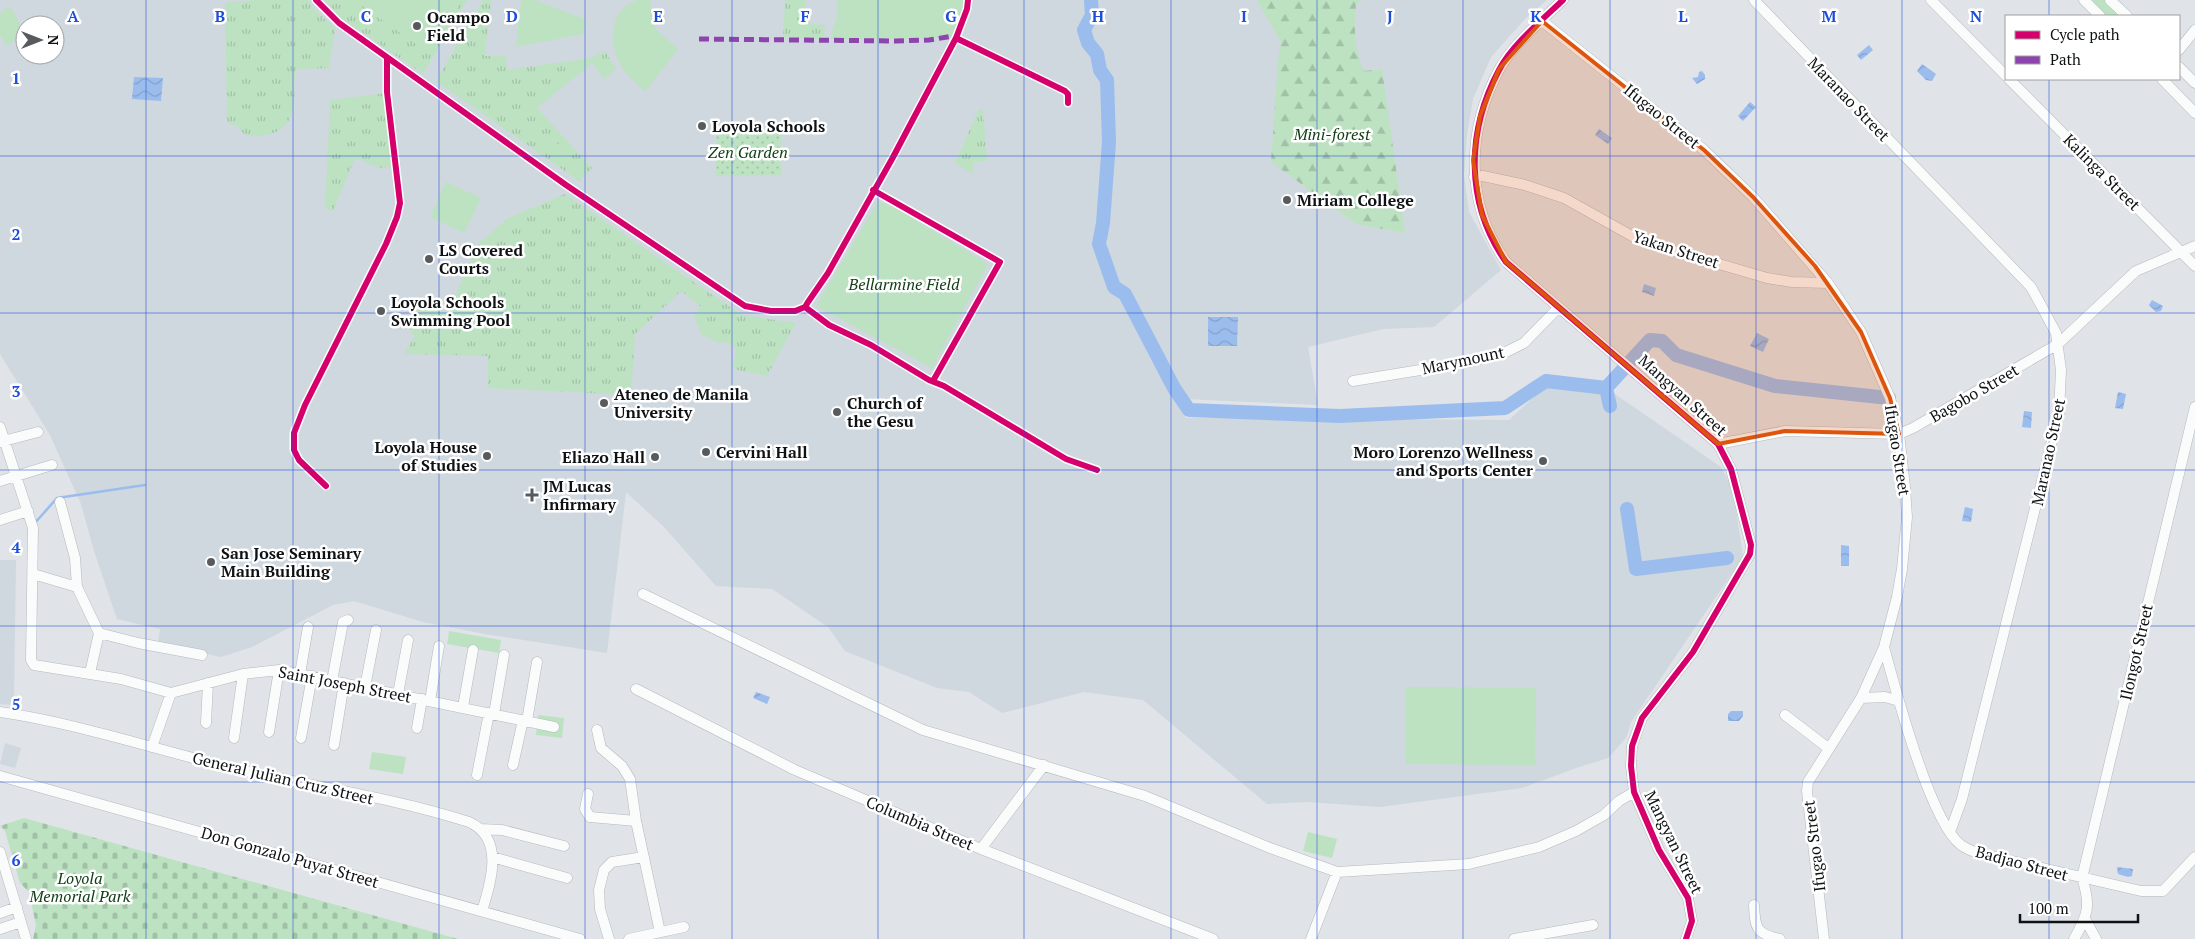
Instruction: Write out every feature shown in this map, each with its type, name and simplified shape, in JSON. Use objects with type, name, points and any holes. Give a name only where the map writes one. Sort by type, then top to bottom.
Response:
[{"type":"street","name":"Mangyan Street","points":[[1563,0],[1522,41],[1499,69],[1480,116],[1474,145],[1474,177],[1482,215],[1489,235],[1506,262],[1558,308],[1625,362],[1718,444],[1725,454],[1749,535],[1750,554],[1693,652],[1642,718],[1632,746],[1631,766],[1634,792],[1659,850],[1688,898],[1692,921],[1686,939]]},
{"type":"street","name":"Maranao Street","points":[[1754,0],[2031,286],[2056,333],[2061,370],[2059,414],[1962,799],[1950,832]]},
{"type":"street","points":[[1931,0],[2005,75]]},
{"type":"street","points":[[2084,0],[2099,15]]},
{"type":"street","points":[[2110,0],[2126,15]]},
{"type":"street","name":"Ifugao Street","points":[[1542,21],[1704,150],[1753,197],[1828,284],[1861,332],[1890,398],[1899,434],[1906,487],[1905,534],[1897,598],[1884,647],[1861,698],[1813,771],[1808,782],[1807,791],[1824,939]]},
{"type":"street","points":[[2180,49],[2195,30]]},
{"type":"street","points":[[2180,68],[2195,83]]},
{"type":"street","name":"Kalinga Street","points":[[2010,80],[2195,266]]},
{"type":"street","points":[[2163,80],[2195,113]]},
{"type":"street","name":"Yakan Street","points":[[1474,177],[1483,176],[1525,185],[1564,198],[1632,236],[1654,246],[1767,278],[1828,284]]},
{"type":"street","name":"Bagobo Street","points":[[1899,434],[2058,344],[2136,271],[2195,246]]},
{"type":"street","name":"Marymount","points":[[1353,381],[1469,362],[1506,352],[1524,343],[1558,308]]},
{"type":"street","name":"Ilongot Street","points":[[2082,878],[2195,407]]},
{"type":"street","points":[[0,427],[2,441],[28,511],[33,531],[31,662],[36,666],[122,679],[171,693],[152,747]]},
{"type":"street","points":[[2,441],[38,432]]},
{"type":"street","points":[[1718,444],[1785,432],[1899,434]]},
{"type":"street","points":[[0,481],[52,465]]},
{"type":"street","points":[[60,502],[75,558],[77,587],[99,633],[90,673]]},
{"type":"street","points":[[0,520],[28,511]]},
{"type":"street","points":[[33,574],[77,587]]},
{"type":"street","points":[[643,594],[923,730],[1145,796],[1270,848],[1338,872],[1468,864],[1539,847],[1576,831],[1604,815],[1619,801],[1634,792]]},
{"type":"street","points":[[332,681],[342,622],[348,620]]},
{"type":"street","points":[[300,674],[308,626]]},
{"type":"street","points":[[365,687],[376,630]]},
{"type":"street","points":[[99,633],[138,643],[202,655]]},
{"type":"street","points":[[398,694],[408,640]]},
{"type":"street","points":[[417,728],[439,646]]},
{"type":"street","name":"Badjao Street","points":[[1884,647],[1899,701],[1934,804],[1950,832],[1960,844],[1978,853],[2141,891],[2163,891],[2195,857]]},
{"type":"street","points":[[463,708],[473,650]]},
{"type":"street","points":[[477,774],[504,655]]},
{"type":"street","points":[[513,765],[537,662]]},
{"type":"street","points":[[269,732],[279,670]]},
{"type":"street","name":"Saint Joseph Street","points":[[171,693],[243,674],[279,670],[554,727]]},
{"type":"street","points":[[234,738],[243,674]]},
{"type":"street","points":[[301,738],[312,676]]},
{"type":"street","points":[[206,723],[208,683]]},
{"type":"street","points":[[334,745],[344,683]]},
{"type":"street","name":"Columbia Street","points":[[636,689],[795,770],[981,849],[1213,939]]},
{"type":"street","points":[[1861,698],[1885,697],[1899,701]]},
{"type":"street","name":"General Julian Cruz Street","points":[[0,712],[152,747],[239,770],[361,795],[462,820],[480,829]]},
{"type":"street","points":[[1785,715],[1828,748]]},
{"type":"street","points":[[597,730],[601,748],[622,766],[627,774],[660,932]]},
{"type":"street","points":[[981,849],[1044,765]]},
{"type":"street","name":"Don Gonzalo Puyat Street","points":[[0,776],[580,939]]},
{"type":"street","points":[[588,794],[585,806],[590,817],[636,820]]},
{"type":"street","points":[[480,829],[502,830],[564,846]]},
{"type":"street","points":[[480,829],[488,841],[492,856],[492,873],[482,910]]},
{"type":"street","points":[[0,852],[26,939]]},
{"type":"street","points":[[492,856],[567,878]]},
{"type":"street","points":[[609,939],[600,909],[599,890],[604,870],[612,862],[644,857]]},
{"type":"street","points":[[1311,939],[1338,872]]},
{"type":"street","points":[[2074,939],[2085,919],[2088,896],[2082,878]]},
{"type":"street","points":[[2088,896],[2105,884]]},
{"type":"street","points":[[1754,905],[1755,925],[1758,930],[1780,939]]},
{"type":"street","points":[[0,913],[17,907]]},
{"type":"street","points":[[2085,919],[2096,939]]},
{"type":"street","points":[[0,929],[21,922]]},
{"type":"street","points":[[1514,939],[1593,925]]},
{"type":"street","points":[[629,939],[684,927]]},
{"type":"highlighted area","points":[[1542,21],[1704,150],[1753,197],[1815,266],[1861,332],[1890,398],[1899,434],[1785,431],[1718,444],[1506,262],[1482,215],[1473,160],[1480,116],[1499,69]]},
{"type":"shaded area","name":"Ateneo de Manila University","points":[[0,0],[1087,0],[1087,8],[1081,27],[1082,44],[1094,59],[1097,76],[1105,88],[1104,65],[1093,45],[1089,28],[1096,13],[1096,0],[1547,0],[1525,19],[1491,57],[1473,99],[1467,134],[1464,175],[1469,212],[1501,270],[1434,327],[1383,329],[1308,347],[1318,405],[1185,399],[1119,283],[1110,263],[1107,244],[1107,188],[1110,150],[1105,91],[1106,153],[1102,167],[1101,221],[1095,246],[1113,291],[1124,298],[1186,418],[1509,420],[1547,385],[1606,388],[1721,467],[1730,484],[1743,557],[1631,722],[1626,738],[1608,758],[1522,788],[1380,807],[1308,802],[1267,804],[1143,700],[1084,692],[1002,713],[969,692],[937,688],[845,651],[828,627],[772,589],[716,586],[664,527],[626,492],[607,653],[485,634],[423,622],[354,601],[333,605],[252,647],[221,657],[158,643],[160,629],[117,619],[94,551],[81,504],[50,435],[0,354]]},
{"type":"shaded area","points":[[0,560],[16,560],[14,695],[10,705],[0,704]]},
{"type":"shaded area","points":[[5,743],[21,748],[15,768],[0,764]]},
{"type":"green space","points":[[253,0],[308,0],[315,10],[335,28],[329,68],[296,71],[293,110],[290,119],[280,130],[273,133],[246,136],[237,126],[227,122],[225,3]]},
{"type":"green space","points":[[325,0],[467,0],[423,74],[341,18]]},
{"type":"green space","name":"Ocampo Field","points":[[354,0],[463,0],[426,51]]},
{"type":"green space","points":[[483,0],[491,0],[485,56],[506,56],[507,70],[591,58],[605,51],[616,69],[604,79],[592,63],[537,108],[592,168],[579,181],[436,81]]},
{"type":"green space","points":[[521,0],[534,0],[585,19],[583,34],[516,47]]},
{"type":"green space","points":[[638,0],[650,0],[656,29],[678,49],[645,92],[629,77],[621,66],[614,47],[613,37],[616,19],[621,11],[628,4]]},
{"type":"green space","points":[[785,0],[806,0],[806,23],[825,25],[824,39],[783,37]]},
{"type":"green space","points":[[837,0],[970,0],[961,38],[830,39],[837,16]]},
{"type":"green space","name":"Mini-forest","points":[[1257,0],[1363,0],[1356,4],[1355,30],[1357,46],[1364,71],[1382,69],[1405,233],[1356,224],[1271,162],[1281,42]]},
{"type":"green space","points":[[2091,0],[2106,0],[2119,14],[2105,15]]},
{"type":"green space","points":[[10,6],[15,15],[15,39],[7,46],[0,35],[0,14]]},
{"type":"green space","points":[[386,93],[395,166],[380,168],[355,158],[333,211],[325,209],[330,100]]},
{"type":"green space","points":[[979,109],[983,109],[987,161],[974,162],[974,174],[955,163]]},
{"type":"green space","name":"Zen Garden","points":[[717,129],[781,129],[781,175],[716,176]]},
{"type":"green space","points":[[564,139],[575,153],[562,164],[550,151]]},
{"type":"green space","points":[[446,182],[481,198],[464,233],[430,217]]},
{"type":"green space","points":[[565,194],[742,315],[796,323],[767,376],[733,369],[736,349],[731,343],[722,342],[721,344],[702,335],[694,316],[701,307],[681,291],[635,334],[631,395],[488,388],[488,356],[404,354],[415,336],[408,329],[421,302],[448,313],[477,245],[508,218]]},
{"type":"green space","name":"Bellarmine Field","points":[[878,202],[892,206],[988,264],[932,368],[816,306]]},
{"type":"green space","points":[[449,631],[501,640],[499,653],[447,644]]},
{"type":"green space","points":[[1406,687],[1536,688],[1535,765],[1406,764]]},
{"type":"green space","points":[[538,715],[564,718],[562,738],[536,735]]},
{"type":"green space","points":[[372,752],[406,757],[403,774],[369,769]]},
{"type":"green space","name":"Loyola Memorial Park","points":[[24,818],[458,939],[33,939],[36,925],[29,892],[20,883],[5,831],[0,826]]},
{"type":"green space","points":[[1308,832],[1337,839],[1332,858],[1303,851]]},
{"type":"water","points":[[1869,45],[1873,50],[1861,60],[1857,55]]},
{"type":"water","points":[[1922,64],[1936,74],[1932,81],[1926,80],[1917,71]]},
{"type":"water","points":[[1702,71],[1705,79],[1697,84],[1692,78],[1698,77],[1699,72]]},
{"type":"water","points":[[134,77],[163,78],[161,101],[132,99]]},
{"type":"water","points":[[1750,102],[1756,107],[1743,121],[1738,116]]},
{"type":"water","points":[[1599,129],[1612,138],[1608,144],[1595,135]]},
{"type":"water","points":[[1644,284],[1656,288],[1654,296],[1642,292]]},
{"type":"water","points":[[2152,300],[2163,306],[2161,311],[2156,312],[2149,305]]},
{"type":"water","points":[[1208,317],[1238,317],[1237,346],[1208,346]]},
{"type":"water","points":[[1757,333],[1769,339],[1763,352],[1750,346]]},
{"type":"water","points":[[2118,392],[2126,394],[2123,409],[2115,408]]},
{"type":"water","points":[[2024,411],[2032,412],[2031,428],[2022,427]]},
{"type":"water","points":[[1965,507],[1973,509],[1971,522],[1962,521]]},
{"type":"water","points":[[1841,545],[1849,546],[1849,566],[1841,566]]},
{"type":"water","points":[[756,692],[770,697],[767,704],[753,698]]},
{"type":"water","points":[[1731,711],[1743,711],[1743,716],[1739,721],[1728,721],[1728,714]]},
{"type":"water","points":[[2117,867],[2133,869],[2132,876],[2128,877],[2118,874]]},
{"type":"waterway","points":[[1091,0],[1092,15],[1084,30],[1088,43],[1097,54],[1100,70],[1107,80],[1109,142],[1103,223],[1099,244],[1114,287],[1125,294],[1174,388],[1189,410],[1340,416],[1505,408],[1546,381],[1606,388],[1610,406]]},
{"type":"waterway","points":[[1606,388],[1650,340],[1662,341],[1676,355],[1775,386],[1889,398]]},
{"type":"waterway","points":[[34,524],[57,498],[145,485]]},
{"type":"waterway","points":[[1627,509],[1636,569],[1727,558]]},
{"type":"marked path","points":[[699,39],[896,41],[929,40],[953,36],[956,38]]},
{"type":"cycle path","points":[[316,0],[339,23],[566,185],[745,306],[771,311],[795,311],[805,307],[828,273],[892,159],[956,38],[967,9],[968,0]]},
{"type":"cycle path","points":[[1563,0],[1512,51],[1499,70],[1488,94],[1480,118],[1475,167],[1477,192],[1483,216],[1493,240],[1506,262],[1718,444],[1731,469],[1751,545],[1750,554],[1693,652],[1642,718],[1632,746],[1631,766],[1634,792],[1659,850],[1688,898],[1692,921],[1686,939]]},
{"type":"cycle path","points":[[956,38],[1065,91],[1068,94],[1068,103]]},
{"type":"cycle path","points":[[326,486],[299,460],[294,450],[294,433],[305,405],[386,244],[397,217],[400,203],[387,92],[387,58]]},
{"type":"cycle path","points":[[873,190],[1000,262],[933,381]]},
{"type":"cycle path","points":[[805,307],[829,325],[871,345],[929,380],[944,386],[1066,459],[1097,470]]},
{"type":"place","name":"Ocampo Field","points":[[417,26]]},
{"type":"place","name":"Loyola Schools","points":[[702,126]]},
{"type":"place","name":"Miriam College","points":[[1287,200]]},
{"type":"place","name":"LS Covered Courts","points":[[429,259]]},
{"type":"place","name":"Loyola Schools Swimming Pool","points":[[381,311]]},
{"type":"place","name":"Ateneo de Manila University","points":[[604,403]]},
{"type":"place","name":"Church of the Gesu","points":[[837,412]]},
{"type":"place","name":"Cervini Hall","points":[[706,452]]},
{"type":"place","name":"Loyola House of Studies","points":[[487,456]]},
{"type":"place","name":"Eliazo Hall","points":[[655,457]]},
{"type":"place","name":"Moro Lorenzo Wellness and Sports Center","points":[[1543,461]]},
{"type":"place","name":"JM Lucas Infirmary","points":[[532,495]]},
{"type":"place","name":"San Jose Seminary Main Building","points":[[211,562]]}]
